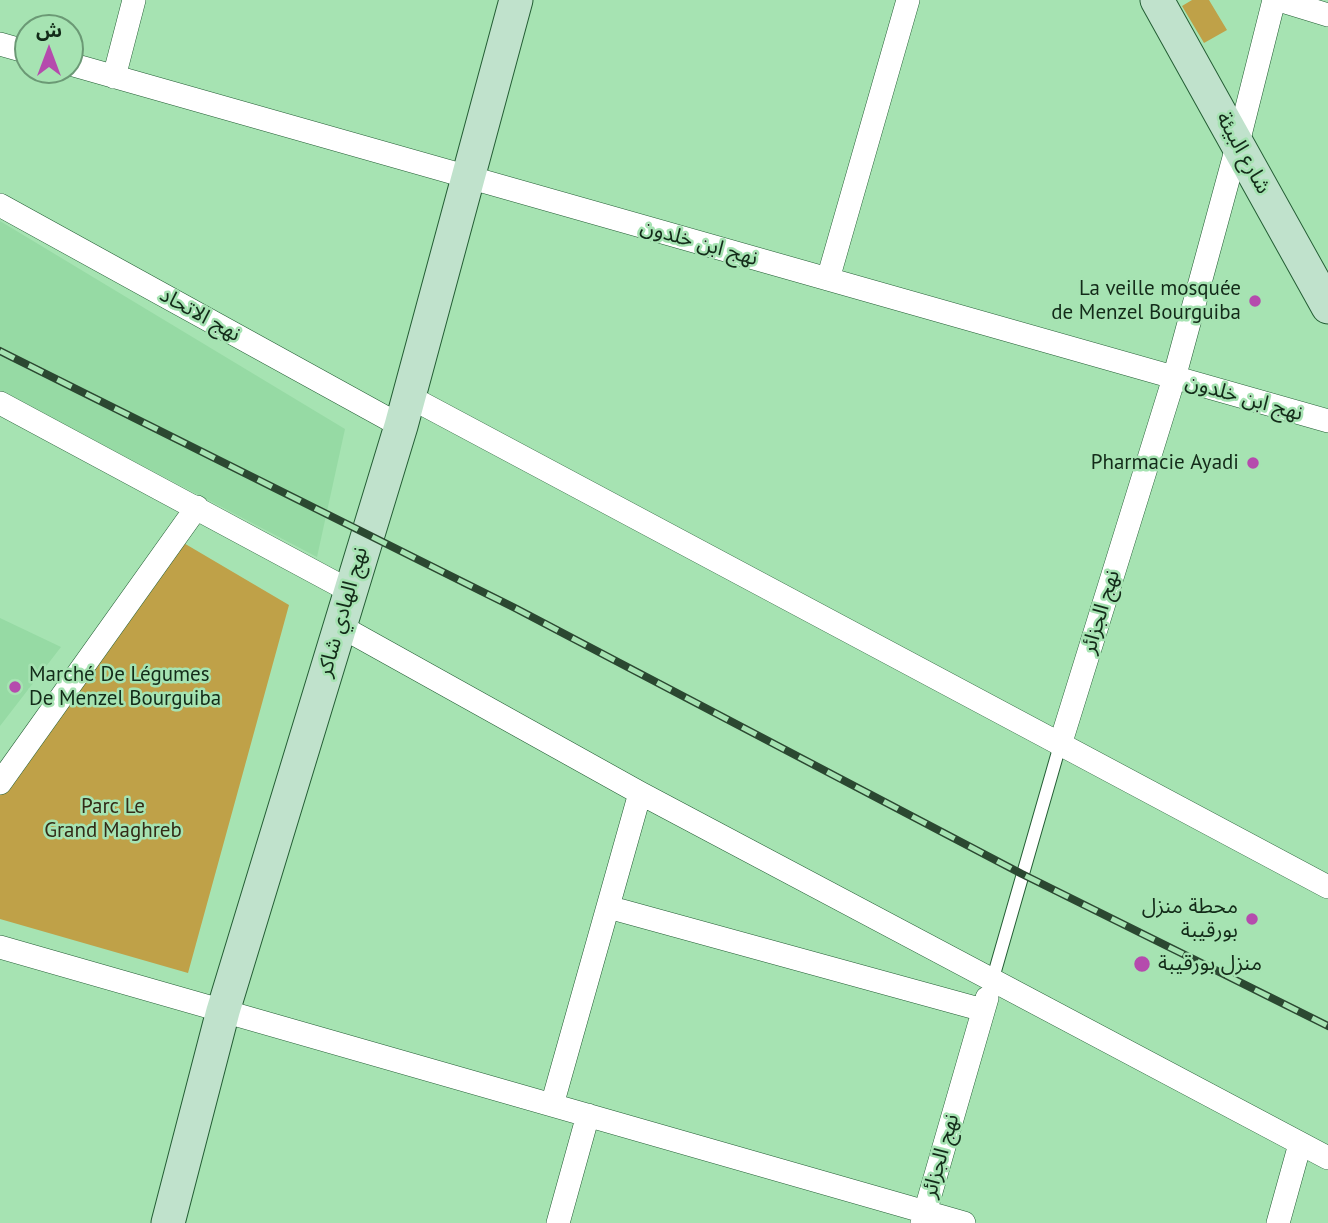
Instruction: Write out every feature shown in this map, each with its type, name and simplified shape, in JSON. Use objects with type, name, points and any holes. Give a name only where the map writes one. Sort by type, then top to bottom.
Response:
[{"type":"street","points":[[114,77],[134,0]]},
{"type":"street","name":"نهج الهادي شاكر","points":[[168,1223],[223,1011],[404,411],[516,0]]},
{"type":"street","points":[[828,279],[908,0]]},
{"type":"street","points":[[1276,0],[1328,15]]},
{"type":"street","name":"نهج الجزائر","points":[[1060,744],[1174,378],[1276,0]]},
{"type":"street","name":"شارع البيئة","points":[[1166,6],[1328,307]]},
{"type":"street","name":"نهج ابن خلدون","points":[[84,68],[1328,421]]},
{"type":"street","name":"نهج الاتحاد","points":[[0,205],[1060,744],[1328,887]]},
{"type":"street","points":[[0,403],[350,591]]},
{"type":"street","points":[[0,783],[197,507]]},
{"type":"street","points":[[340,626],[640,793],[1328,1158]]},
{"type":"street","points":[[552,1105],[640,793]]},
{"type":"street","points":[[608,907],[983,1010]]},
{"type":"street","points":[[0,947],[588,1115],[924,1217],[964,1223]]},
{"type":"street","name":"نهج الجزائر","points":[[924,1217],[993,978]]},
{"type":"street","points":[[558,1223],[588,1115]]},
{"type":"street","points":[[1278,1223],[1300,1144]]},
{"type":"lane","name":"نهج الجزائر","points":[[993,978],[1060,744]]},
{"type":"shaded area","points":[[0,221],[345,429],[317,557],[0,391]]},
{"type":"shaded area","name":"Marché De Légumes De Menzel Bourguiba","points":[[0,618],[61,647],[0,726]]},
{"type":"green space","points":[[1192,0],[1209,0],[1227,30],[1204,43],[1182,6]]},
{"type":"green space","name":"Parc Le Grand Maghreb","points":[[182,542],[289,605],[188,973],[0,919],[0,780]]},
{"type":"railway","points":[[0,351],[515,608],[1022,874],[1328,1026]]},
{"type":"place","name":"La veille mosquée de Menzel Bourguiba","points":[[1255,301]]},
{"type":"place","name":"Pharmacie Ayadi","points":[[1253,463]]},
{"type":"place","name":"Marché De Légumes De Menzel Bourguiba","points":[[15,687]]},
{"type":"place","name":"محطة منزل بورقيبة","points":[[1252,919]]},
{"type":"place","name":"منزل بورقيبة","points":[[1142,964]]}]
